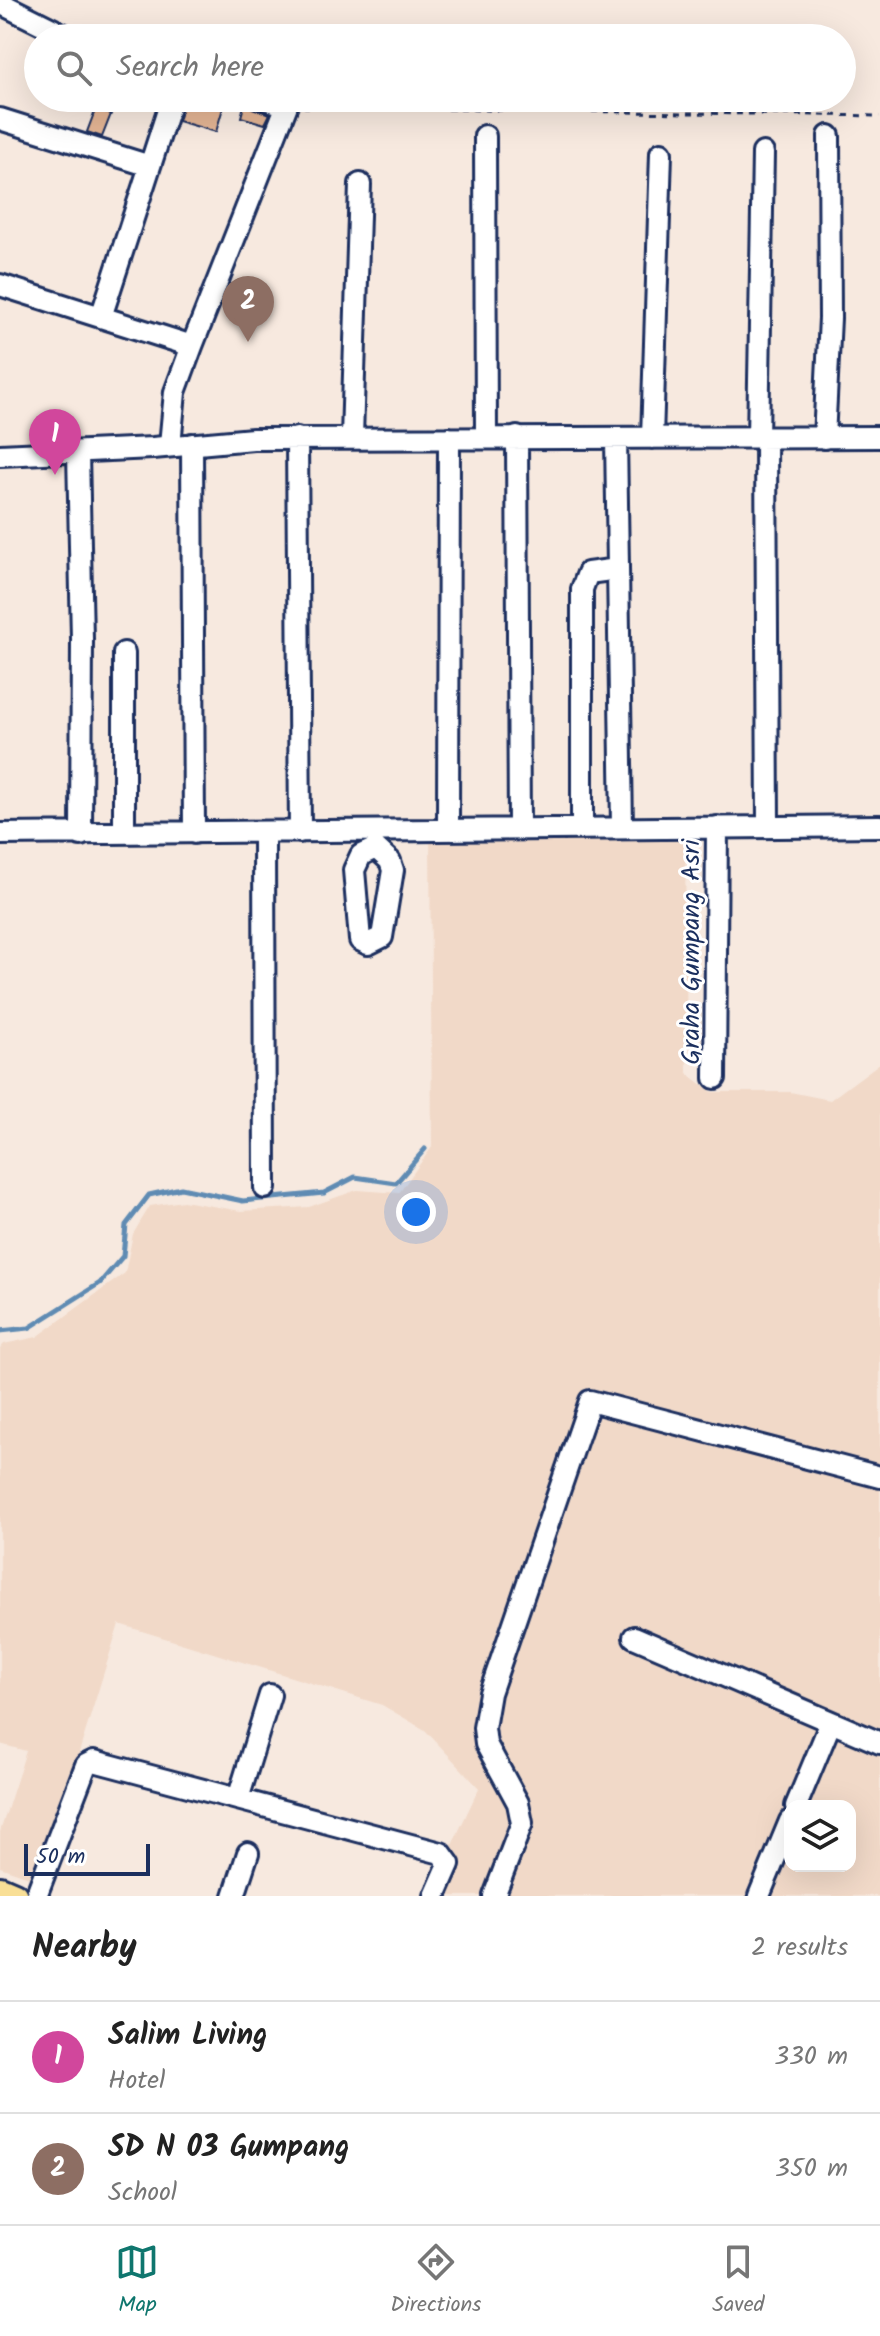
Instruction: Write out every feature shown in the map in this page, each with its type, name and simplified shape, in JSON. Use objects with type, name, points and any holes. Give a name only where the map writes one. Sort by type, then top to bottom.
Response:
[{"type":"main road","points":[[0,1890],[14,1896]]},
{"type":"street","points":[[0,3],[42,24]]},
{"type":"street","points":[[101,317],[167,112]]},
{"type":"street","points":[[170,445],[175,392],[284,112]]},
{"type":"street","points":[[0,119],[150,166]]},
{"type":"street","points":[[485,136],[486,437]]},
{"type":"street","points":[[824,438],[830,318],[829,136]]},
{"type":"street","points":[[652,438],[661,153]]},
{"type":"street","points":[[763,153],[762,438],[768,826]]},
{"type":"street","points":[[352,437],[360,184]]},
{"type":"street","points":[[0,285],[192,346]]},
{"type":"street","points":[[517,437],[519,829]]},
{"type":"street","points":[[0,455],[78,453],[297,438],[880,437]]},
{"type":"street","points":[[297,438],[300,832]]},
{"type":"street","points":[[448,830],[449,438]]},
{"type":"street","points":[[616,438],[622,827]]},
{"type":"street","points":[[192,444],[194,833]]},
{"type":"street","points":[[78,453],[82,639],[81,835]]},
{"type":"street","points":[[582,828],[582,589],[588,573],[618,569]]},
{"type":"street","points":[[124,653],[124,833]]},
{"type":"street","points":[[0,834],[300,832],[377,840],[448,830],[880,826]]},
{"type":"street","name":"Graha Gumpang Asri","points":[[715,1078],[717,827]]},
{"type":"street","points":[[264,832],[265,1188]]},
{"type":"street","points":[[494,1896],[522,1823],[518,1803],[486,1744],[484,1728],[490,1693],[590,1401],[880,1477]]},
{"type":"street","points":[[634,1637],[880,1743]]},
{"type":"street","points":[[238,1799],[270,1695]]},
{"type":"street","points":[[798,1800],[831,1722]]},
{"type":"street","points":[[36,1896],[89,1762],[441,1853],[449,1864],[435,1896]]},
{"type":"street","points":[[759,1896],[784,1836]]},
{"type":"street","points":[[234,1896],[248,1853]]},
{"type":"path","points":[[679,112],[880,116]]},
{"type":"shaded area","points":[[685,828],[687,1073],[712,1092],[790,1092],[830,1100],[880,1063],[880,1896],[428,1896],[479,1788],[425,1730],[382,1705],[119,1624],[77,1759],[29,1877],[0,1867],[0,1832],[26,1751],[0,1744],[0,1349],[4,1344],[37,1337],[125,1273],[133,1234],[150,1206],[183,1201],[241,1211],[309,1207],[357,1190],[399,1193],[432,1147],[430,831]]},
{"type":"building","points":[[94,112],[111,114],[102,137],[87,132]]},
{"type":"building","points":[[181,112],[222,112],[216,132],[178,121]]},
{"type":"building","points":[[242,112],[270,114],[265,124],[241,117]]},
{"type":"waterway","points":[[0,1331],[29,1328],[100,1283],[123,1256],[126,1225],[149,1195],[181,1188],[243,1201],[324,1193],[355,1177],[396,1183],[425,1149]]},
{"type":"place","name":"SD N 03 Gumpang","points":[[248,342]]},
{"type":"place","name":"Salim Living","points":[[55,475]]}]
